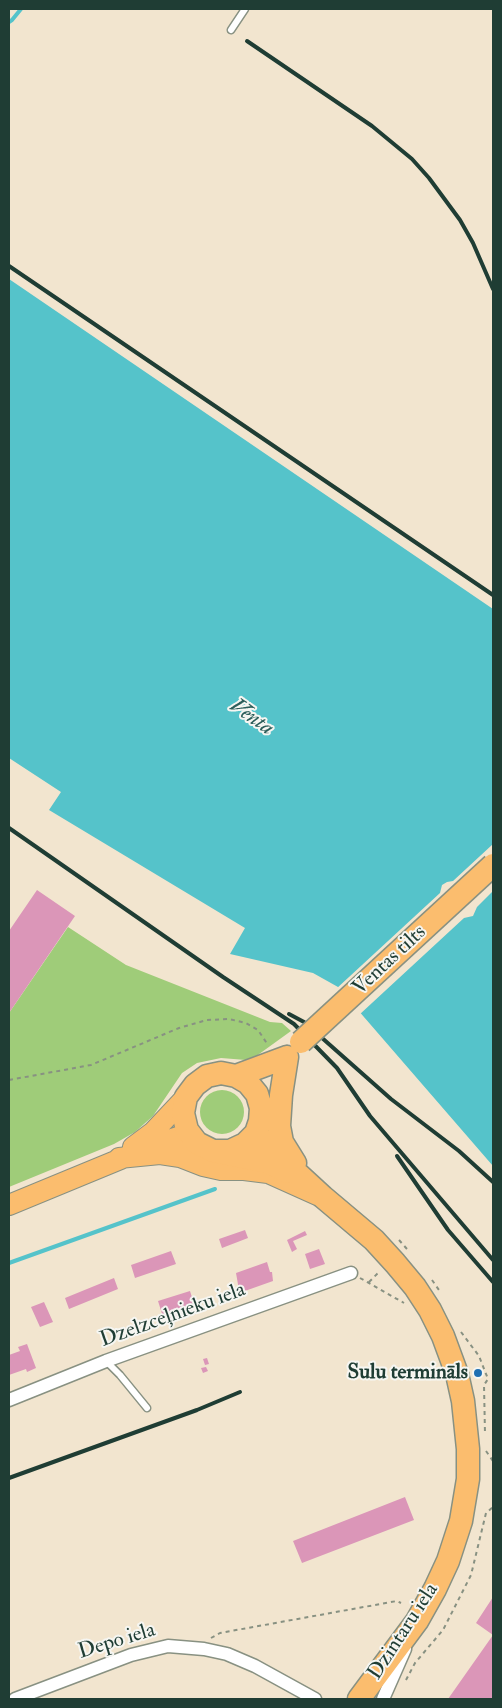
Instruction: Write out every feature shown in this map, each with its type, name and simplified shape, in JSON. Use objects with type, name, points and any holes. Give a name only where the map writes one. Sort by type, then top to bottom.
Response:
[{"type":"highway","name":"Ventas tilts","points":[[286,1050],[493,865]]},
{"type":"highway","points":[[236,1076],[286,1050]]},
{"type":"highway","points":[[205,1147],[230,1151],[244,1144],[256,1133],[260,1121],[261,1108],[286,1050]]},
{"type":"highway","points":[[286,1050],[279,1126],[282,1142],[290,1157],[322,1197]]},
{"type":"highway","points":[[261,1108],[257,1094],[248,1083],[236,1076],[221,1073],[207,1076],[194,1085],[186,1097],[183,1113],[187,1130],[205,1147],[276,1166],[322,1197]]},
{"type":"highway","points":[[256,1133],[272,1151],[322,1197]]},
{"type":"highway","name":"Dzintaru iela","points":[[322,1197],[374,1240],[395,1263],[430,1310],[453,1360],[461,1387],[466,1417],[468,1479],[464,1506],[448,1561],[417,1621],[359,1699]]},
{"type":"main road","points":[[119,1158],[153,1132],[186,1097]]},
{"type":"main road","points":[[9,1206],[119,1158],[178,1137],[205,1147]]},
{"type":"main road","points":[[119,1158],[160,1154],[180,1156],[202,1166],[221,1170],[244,1170],[268,1174],[322,1197]]},
{"type":"street","name":"Dzelzceļnieku iela","points":[[9,1400],[106,1361],[351,1273]]},
{"type":"street","points":[[384,1699],[417,1621]]},
{"type":"street","name":"Depo iela","points":[[15,1699],[131,1655],[168,1646],[204,1649],[227,1654],[255,1666],[314,1699]]},
{"type":"lane","points":[[231,30],[245,9]]},
{"type":"lane","points":[[106,1361],[147,1408]]},
{"type":"path","points":[[9,1080],[90,1065],[179,1028],[207,1020],[229,1019],[246,1023],[286,1050]]},
{"type":"path","points":[[368,1283],[382,1270]]},
{"type":"path","points":[[351,1273],[410,1307]]},
{"type":"path","points":[[404,1684],[415,1662],[443,1630],[471,1575],[486,1513],[493,1507]]},
{"type":"path","points":[[205,1640],[220,1634],[240,1630],[397,1601],[401,1603]]},
{"type":"green space","points":[[68,927],[126,965],[270,1022],[282,1023],[291,1031],[255,1057],[246,1060],[221,1058],[197,1063],[182,1073],[153,1116],[135,1132],[114,1144],[9,1187],[9,1013]]},
{"type":"green space","points":[[226,1090],[238,1096],[243,1103],[243,1121],[238,1128],[231,1133],[218,1134],[210,1131],[203,1124],[200,1108],[203,1100],[210,1093]]},
{"type":"water","name":"Venta","points":[[9,279],[493,609],[493,1166],[338,987],[313,973],[230,954],[245,928],[49,810],[61,792],[9,758]]},
{"type":"pier","points":[[493,844],[493,891],[477,907],[473,916],[464,918],[359,1015],[336,989],[440,893],[442,885],[453,881]]},
{"type":"building","points":[[37,890],[75,916],[9,1013],[9,931]]},
{"type":"building","points":[[245,1230],[248,1238],[222,1248],[219,1239]]},
{"type":"building","points":[[305,1231],[307,1235],[293,1241],[297,1249],[292,1252],[287,1240]]},
{"type":"building","points":[[319,1249],[325,1264],[310,1269],[305,1254]]},
{"type":"building","points":[[171,1251],[176,1264],[135,1278],[131,1265]]},
{"type":"building","points":[[267,1262],[270,1272],[272,1272],[273,1281],[242,1292],[241,1289],[239,1290],[236,1273]]},
{"type":"building","points":[[114,1278],[118,1289],[69,1309],[65,1298]]},
{"type":"building","points":[[190,1291],[196,1310],[164,1320],[158,1301]]},
{"type":"building","points":[[44,1302],[53,1322],[40,1327],[31,1307]]},
{"type":"building","points":[[27,1344],[36,1368],[27,1372],[26,1369],[9,1375],[9,1355],[20,1351],[18,1347]]},
{"type":"building","points":[[207,1358],[209,1364],[205,1365],[203,1359]]},
{"type":"building","points":[[206,1367],[208,1371],[203,1373],[201,1368]]},
{"type":"building","points":[[405,1497],[414,1520],[302,1563],[293,1541]]},
{"type":"building","points":[[493,1597],[493,1635],[476,1623]]},
{"type":"building","points":[[493,1635],[493,1699],[448,1699]]},
{"type":"waterway","points":[[9,22],[21,9]]},
{"type":"waterway","points":[[9,1263],[215,1189]]},
{"type":"railway","points":[[247,41],[372,126],[412,159],[429,178],[460,220],[473,243],[493,289]]},
{"type":"railway","points":[[9,266],[493,595]]},
{"type":"railway","points":[[9,828],[223,977],[294,1024],[337,1068],[370,1116],[493,1260]]},
{"type":"railway","points":[[289,1014],[304,1022],[391,1099],[459,1151],[493,1182]]},
{"type":"railway","points":[[397,1156],[448,1230],[493,1282]]},
{"type":"railway","points":[[9,1478],[197,1410],[240,1392]]},
{"type":"place","name":"Sulu termināls","points":[[478,1373]]}]
